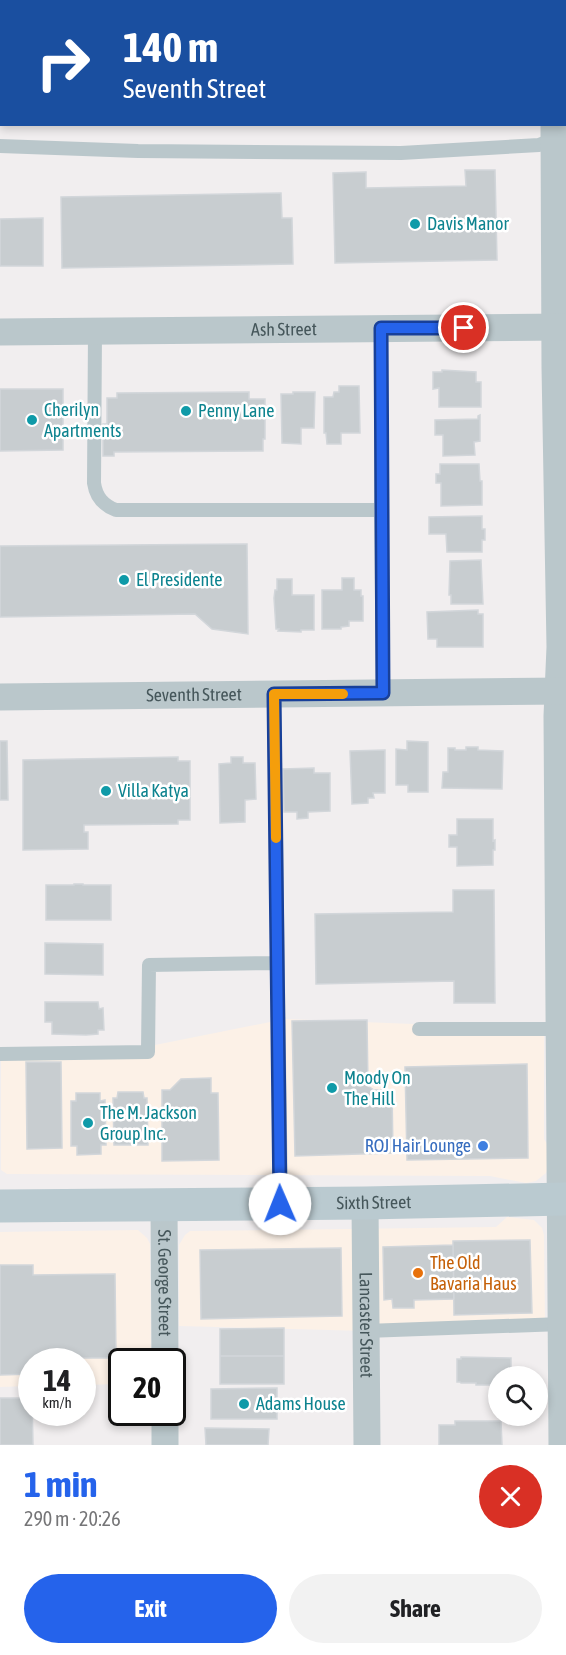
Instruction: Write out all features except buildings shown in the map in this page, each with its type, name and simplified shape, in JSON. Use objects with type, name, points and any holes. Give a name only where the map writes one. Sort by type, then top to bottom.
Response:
[{"type":"street","points":[[558,134],[564,1199],[562,1445]]},
{"type":"street","name":"Ash Street","points":[[0,332],[560,327]]},
{"type":"street","name":"Seventh Street","points":[[0,697],[562,691]]},
{"type":"street","name":"Sixth Street","points":[[0,1206],[564,1199]]},
{"type":"street","name":"Lancaster Street","points":[[365,1203],[367,1445]]},
{"type":"street","name":"St. George Street","points":[[164,1205],[165,1348]]},
{"type":"street","points":[[165,1426],[165,1445]]},
{"type":"lane","points":[[0,146],[138,151],[401,153],[539,145],[558,134]]},
{"type":"lane","points":[[381,328],[383,693]]},
{"type":"lane","points":[[95,331],[94,483],[99,499],[108,507],[116,510],[381,510]]},
{"type":"lane","points":[[274,694],[280,1204]]},
{"type":"lane","points":[[0,1054],[148,1052],[149,965],[277,963]]},
{"type":"lane","points":[[419,1029],[562,1024]]},
{"type":"lane","points":[[366,1331],[562,1324]]},
{"type":"shaded area","points":[[285,1019],[544,1029],[544,1139],[550,1149],[546,1173],[536,1181],[526,1183],[490,1176],[7,1174],[1,1170],[1,1050],[135,1049]]},
{"type":"shaded area","points":[[507,1217],[534,1220],[542,1228],[545,1325],[366,1331],[179,1326],[179,1245],[190,1231],[496,1227]]},
{"type":"shaded area","points":[[138,1230],[150,1244],[151,1348],[108,1348],[108,1384],[96,1385],[96,1348],[18,1348],[18,1386],[0,1387],[0,1232]]},
{"type":"slow traffic","points":[[276,838],[274,694],[343,694]]},
{"type":"place","name":"Davis Manor","points":[[415,224]]},
{"type":"place","name":"Penny Lane","points":[[186,411]]},
{"type":"place","name":"Cherilyn Apartments","points":[[32,420]]},
{"type":"place","name":"El Presidente","points":[[124,580]]},
{"type":"place","name":"Villa Katya","points":[[106,791]]},
{"type":"place","name":"Moody On The Hill","points":[[332,1088]]},
{"type":"place","name":"The M. Jackson Group Inc.","points":[[88,1123]]},
{"type":"place","name":"ROJ Hair Lounge","points":[[483,1146]]},
{"type":"place","name":"The Old Bavaria Haus","points":[[418,1273]]},
{"type":"place","name":"Adams House","points":[[244,1404]]},
{"type":"route","points":[[280,1204],[274,694],[383,693],[381,328],[464,328]]}]
